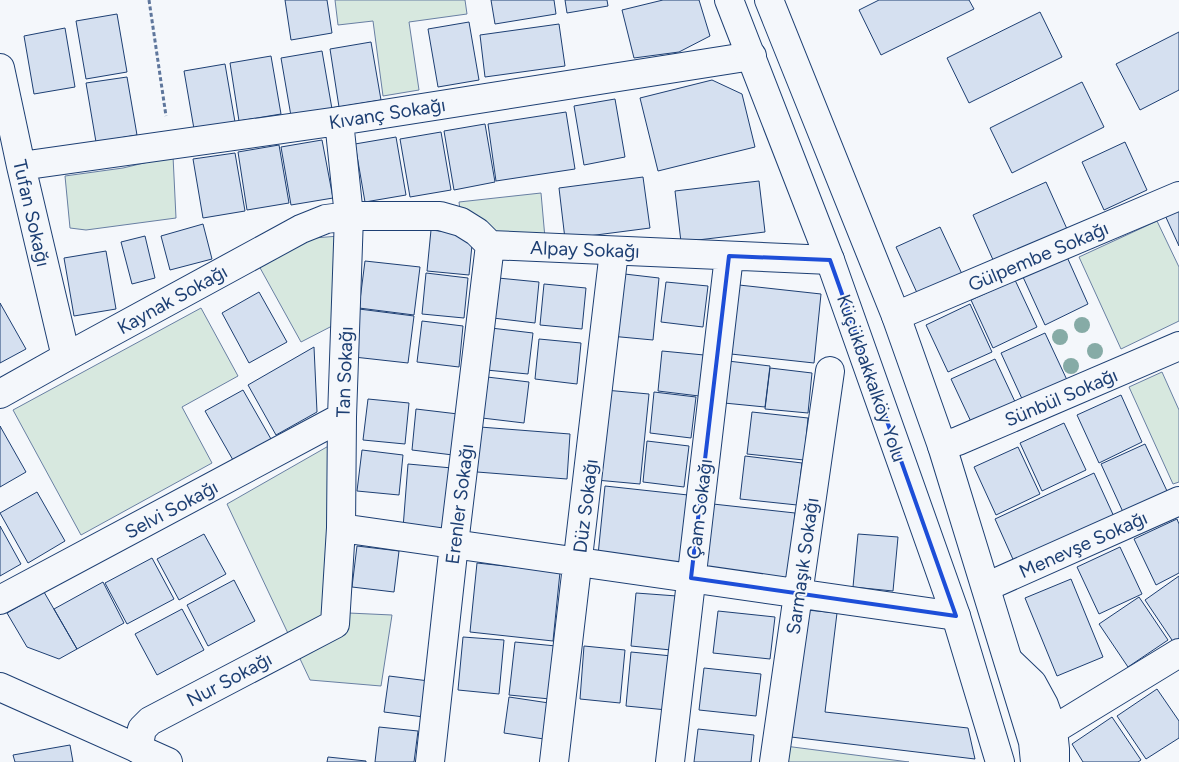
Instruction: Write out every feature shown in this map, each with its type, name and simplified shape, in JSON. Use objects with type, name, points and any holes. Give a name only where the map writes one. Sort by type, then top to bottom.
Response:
[{"type":"street","name":"Küçükbakkalköy Yolu","points":[[729,0],[830,260],[956,616],[1000,762]]},
{"type":"street","points":[[769,0],[896,316],[942,446],[1033,742],[1035,762]]},
{"type":"street","name":"Kıvanç Sokağı","points":[[21,166],[339,121],[752,56]]},
{"type":"street","name":"Tufan Sokağı","points":[[0,68],[66,357]]},
{"type":"street","name":"Tan Sokağı","points":[[335,624],[342,528],[342,417],[349,216],[339,121]]},
{"type":"street","name":"Gülpembe Sokağı","points":[[896,316],[1179,196]]},
{"type":"street","points":[[349,216],[440,216],[461,222],[477,232],[490,245]]},
{"type":"street","name":"Kaynak Sokağı","points":[[0,394],[301,229],[326,219],[349,216]]},
{"type":"street","name":"Alpay Sokağı","points":[[490,245],[830,260]]},
{"type":"street","name":"Erenler Sokağı","points":[[430,762],[490,245]]},
{"type":"street","name":"Düz Sokağı","points":[[554,762],[614,251]]},
{"type":"street","name":"Çam Sokağı","points":[[670,762],[729,256]]},
{"type":"street","name":"Sünbül Sokağı","points":[[942,446],[1179,346]]},
{"type":"street","name":"Sarmaşık Sokağı","points":[[774,762],[830,371]]},
{"type":"street","name":"Selvi Sokağı","points":[[0,600],[342,417]]},
{"type":"street","name":"Menevşe Sokağı","points":[[986,586],[1179,501]]},
{"type":"street","points":[[342,528],[956,616]]},
{"type":"street","name":"Nur Sokağı","points":[[138,749],[142,730],[150,721],[335,624]]},
{"type":"street","points":[[1053,730],[1179,653]]},
{"type":"street","points":[[1008,660],[1032,683],[1044,704],[1053,730],[1055,762]]},
{"type":"street","points":[[0,687],[168,762]]},
{"type":"path","points":[[149,0],[170,144]]},
{"type":"highlighted area","points":[[729,256],[830,260],[956,616],[691,578]]},
{"type":"shaded area","points":[[335,0],[465,0],[467,14],[409,22],[419,90],[383,96],[373,21],[338,25]]},
{"type":"shaded area","points":[[173,156],[176,218],[86,230],[70,228],[65,176],[123,168]]},
{"type":"shaded area","points":[[541,193],[545,238],[502,236],[460,210],[459,202]]},
{"type":"shaded area","points":[[1157,221],[1179,267],[1179,321],[1121,349],[1079,257]]},
{"type":"shaded area","points":[[339,236],[334,325],[301,342],[259,266],[314,238]]},
{"type":"shaded area","points":[[201,308],[238,376],[182,407],[212,463],[81,535],[13,410]]},
{"type":"shaded area","points":[[1162,372],[1179,410],[1179,482],[1173,484],[1129,387]]},
{"type":"shaded area","points":[[332,444],[327,612],[392,615],[381,686],[310,680],[227,504]]},
{"type":"shaded area","points":[[785,746],[909,762],[783,762]]},
{"type":"building","points":[[285,0],[327,0],[332,33],[291,40]]},
{"type":"building","points":[[491,0],[554,0],[556,14],[495,24]]},
{"type":"building","points":[[565,0],[607,0],[608,6],[567,13]]},
{"type":"building","points":[[663,0],[699,0],[710,36],[679,52],[634,58],[622,10]]},
{"type":"building","points":[[879,0],[969,0],[974,9],[881,55],[859,10]]},
{"type":"building","points":[[1040,12],[1062,57],[969,103],[947,58]]},
{"type":"building","points":[[117,14],[127,72],[86,79],[76,21]]},
{"type":"building","points":[[469,22],[479,80],[438,87],[428,29]]},
{"type":"building","points":[[559,24],[565,66],[485,77],[480,35]]},
{"type":"building","points":[[65,28],[75,87],[34,94],[24,36]]},
{"type":"building","points":[[1179,32],[1179,90],[1140,110],[1116,64]]},
{"type":"building","points":[[371,42],[381,100],[339,107],[330,49]]},
{"type":"building","points":[[322,51],[332,109],[291,116],[281,58]]},
{"type":"building","points":[[271,56],[281,114],[239,121],[230,63]]},
{"type":"building","points":[[225,64],[235,122],[194,129],[184,71]]},
{"type":"building","points":[[127,77],[137,135],[96,142],[86,83]]},
{"type":"building","points":[[712,80],[742,94],[755,147],[658,171],[640,98]]},
{"type":"building","points":[[1082,82],[1104,127],[1012,173],[990,128]]},
{"type":"building","points":[[615,99],[625,157],[584,165],[574,106]]},
{"type":"building","points":[[566,112],[575,169],[496,181],[488,124]]},
{"type":"building","points":[[485,124],[495,182],[454,190],[444,131]]},
{"type":"building","points":[[441,132],[451,190],[410,197],[400,139]]},
{"type":"building","points":[[396,137],[406,195],[365,202],[355,144]]},
{"type":"building","points":[[322,140],[333,198],[291,205],[281,147]]},
{"type":"building","points":[[1125,142],[1147,190],[1104,210],[1082,162]]},
{"type":"building","points":[[279,145],[289,203],[247,210],[238,152]]},
{"type":"building","points":[[235,153],[245,211],[203,218],[193,159]]},
{"type":"building","points":[[643,177],[650,228],[565,239],[559,188]]},
{"type":"building","points":[[759,181],[765,232],[681,242],[675,191]]},
{"type":"building","points":[[1046,182],[1067,229],[994,262],[973,215]]},
{"type":"building","points":[[1179,206],[1179,246],[1164,213]]},
{"type":"building","points":[[203,224],[212,259],[170,270],[161,236]]},
{"type":"building","points":[[940,227],[962,274],[918,295],[896,247]]},
{"type":"building","points":[[431,230],[473,235],[469,275],[427,271]]},
{"type":"building","points":[[145,236],[155,278],[132,284],[121,242]]},
{"type":"building","points":[[106,251],[116,309],[74,316],[64,258]]},
{"type":"building","points":[[1067,257],[1088,304],[1045,325],[1023,277]]},
{"type":"building","points":[[365,261],[420,267],[414,315],[359,308]]},
{"type":"building","points":[[426,273],[468,278],[464,318],[422,314]]},
{"type":"building","points":[[616,273],[659,278],[653,340],[610,336]]},
{"type":"building","points":[[498,278],[539,282],[535,323],[493,318]]},
{"type":"building","points":[[1015,280],[1037,327],[993,348],[971,300]]},
{"type":"building","points":[[666,282],[708,286],[703,327],[661,322]]},
{"type":"building","points":[[544,284],[586,288],[582,329],[540,325]]},
{"type":"building","points":[[739,285],[821,294],[814,363],[731,354]]},
{"type":"building","points":[[259,292],[287,342],[249,363],[222,313]]},
{"type":"building","points":[[0,303],[26,349],[0,363]]},
{"type":"building","points":[[970,304],[992,352],[948,372],[926,325]]},
{"type":"building","points":[[359,309],[414,316],[408,363],[354,357]]},
{"type":"building","points":[[422,321],[463,326],[459,367],[417,362]]},
{"type":"building","points":[[491,328],[533,333],[528,374],[486,370]]},
{"type":"building","points":[[1045,333],[1067,380],[1023,401],[1001,353]]},
{"type":"building","points":[[539,339],[581,343],[577,384],[535,379]]},
{"type":"building","points":[[314,347],[317,412],[276,435],[248,385]]},
{"type":"building","points":[[662,351],[704,355],[699,396],[658,391]]},
{"type":"building","points":[[995,359],[1017,406],[973,426],[951,379]]},
{"type":"building","points":[[728,361],[770,366],[765,407],[724,403]]},
{"type":"building","points":[[770,368],[812,373],[808,413],[765,409]]},
{"type":"building","points":[[487,377],[529,382],[524,423],[482,418]]},
{"type":"building","points":[[243,390],[271,439],[233,460],[205,411]]},
{"type":"building","points":[[605,390],[649,394],[640,484],[596,480]]},
{"type":"building","points":[[654,392],[696,397],[691,438],[650,433]]},
{"type":"building","points":[[1121,395],[1142,442],[1099,463],[1077,415]]},
{"type":"building","points":[[368,399],[409,403],[405,444],[363,440]]},
{"type":"building","points":[[416,409],[458,414],[453,455],[412,450]]},
{"type":"building","points":[[752,412],[808,418],[804,460],[747,454]]},
{"type":"building","points":[[1064,423],[1086,470],[1042,491],[1020,443]]},
{"type":"building","points":[[0,426],[26,472],[0,487]]},
{"type":"building","points":[[480,427],[570,434],[567,479],[477,472]]},
{"type":"building","points":[[647,441],[689,446],[684,487],[643,482]]},
{"type":"building","points":[[1145,444],[1167,491],[1123,512],[1101,464]]},
{"type":"building","points":[[1018,447],[1040,494],[996,515],[974,467]]},
{"type":"building","points":[[362,450],[403,455],[399,495],[357,491]]},
{"type":"building","points":[[745,456],[802,463],[797,505],[740,499]]},
{"type":"building","points":[[408,464],[452,468],[446,531],[403,528]]},
{"type":"building","points":[[1094,473],[1116,521],[1016,566],[995,519]]},
{"type":"building","points":[[605,486],[688,495],[680,564],[598,555]]},
{"type":"building","points":[[37,492],[65,541],[28,563],[0,513]]},
{"type":"building","points":[[713,504],[795,513],[788,582],[705,573]]},
{"type":"building","points":[[1177,519],[1179,524],[1179,573],[1156,585],[1134,539]]},
{"type":"building","points":[[0,526],[21,564],[0,576]]},
{"type":"building","points":[[204,534],[226,574],[179,600],[157,559]]},
{"type":"building","points":[[858,534],[898,537],[893,591],[853,587]]},
{"type":"building","points":[[357,546],[399,551],[394,592],[352,587]]},
{"type":"building","points":[[1120,547],[1142,594],[1099,614],[1077,567]]},
{"type":"building","points":[[152,558],[174,599],[127,624],[105,583]]},
{"type":"building","points":[[477,563],[560,572],[553,641],[470,632]]},
{"type":"building","points":[[1179,576],[1179,639],[1174,643],[1145,600]]},
{"type":"building","points":[[1071,579],[1103,657],[1057,676],[1025,598]]},
{"type":"building","points":[[234,580],[255,621],[208,646],[187,605]]},
{"type":"building","points":[[103,582],[124,623],[77,649],[54,609]]},
{"type":"building","points":[[44,592],[77,649],[59,659],[27,647],[7,613]]},
{"type":"building","points":[[636,593],[677,596],[671,650],[631,646]]},
{"type":"building","points":[[1139,597],[1168,640],[1128,667],[1099,624]]},
{"type":"building","points":[[182,609],[204,650],[157,675],[135,634]]},
{"type":"building","points":[[807,610],[837,613],[825,712],[968,728],[975,759],[791,737]]},
{"type":"building","points":[[718,611],[775,617],[770,659],[713,653]]},
{"type":"building","points":[[463,637],[504,640],[499,694],[458,690]]},
{"type":"building","points":[[515,642],[556,646],[550,699],[509,695]]},
{"type":"building","points":[[584,646],[625,650],[620,703],[580,699]]},
{"type":"building","points":[[631,652],[672,656],[667,710],[626,706]]},
{"type":"building","points":[[704,668],[761,674],[756,716],[699,710]]},
{"type":"building","points":[[389,676],[429,681],[424,717],[384,712]]},
{"type":"building","points":[[1157,689],[1179,721],[1179,738],[1146,759],[1117,716]]},
{"type":"building","points":[[509,697],[549,703],[544,739],[504,733]]},
{"type":"building","points":[[1112,717],[1141,760],[1138,762],[1083,762],[1072,744]]},
{"type":"building","points":[[379,727],[418,731],[414,762],[375,762]]},
{"type":"building","points":[[698,729],[754,735],[751,762],[694,762]]},
{"type":"building","points":[[70,745],[73,762],[15,762],[13,755]]},
{"type":"building","points":[[328,757],[366,761],[366,762],[327,762]]}]
